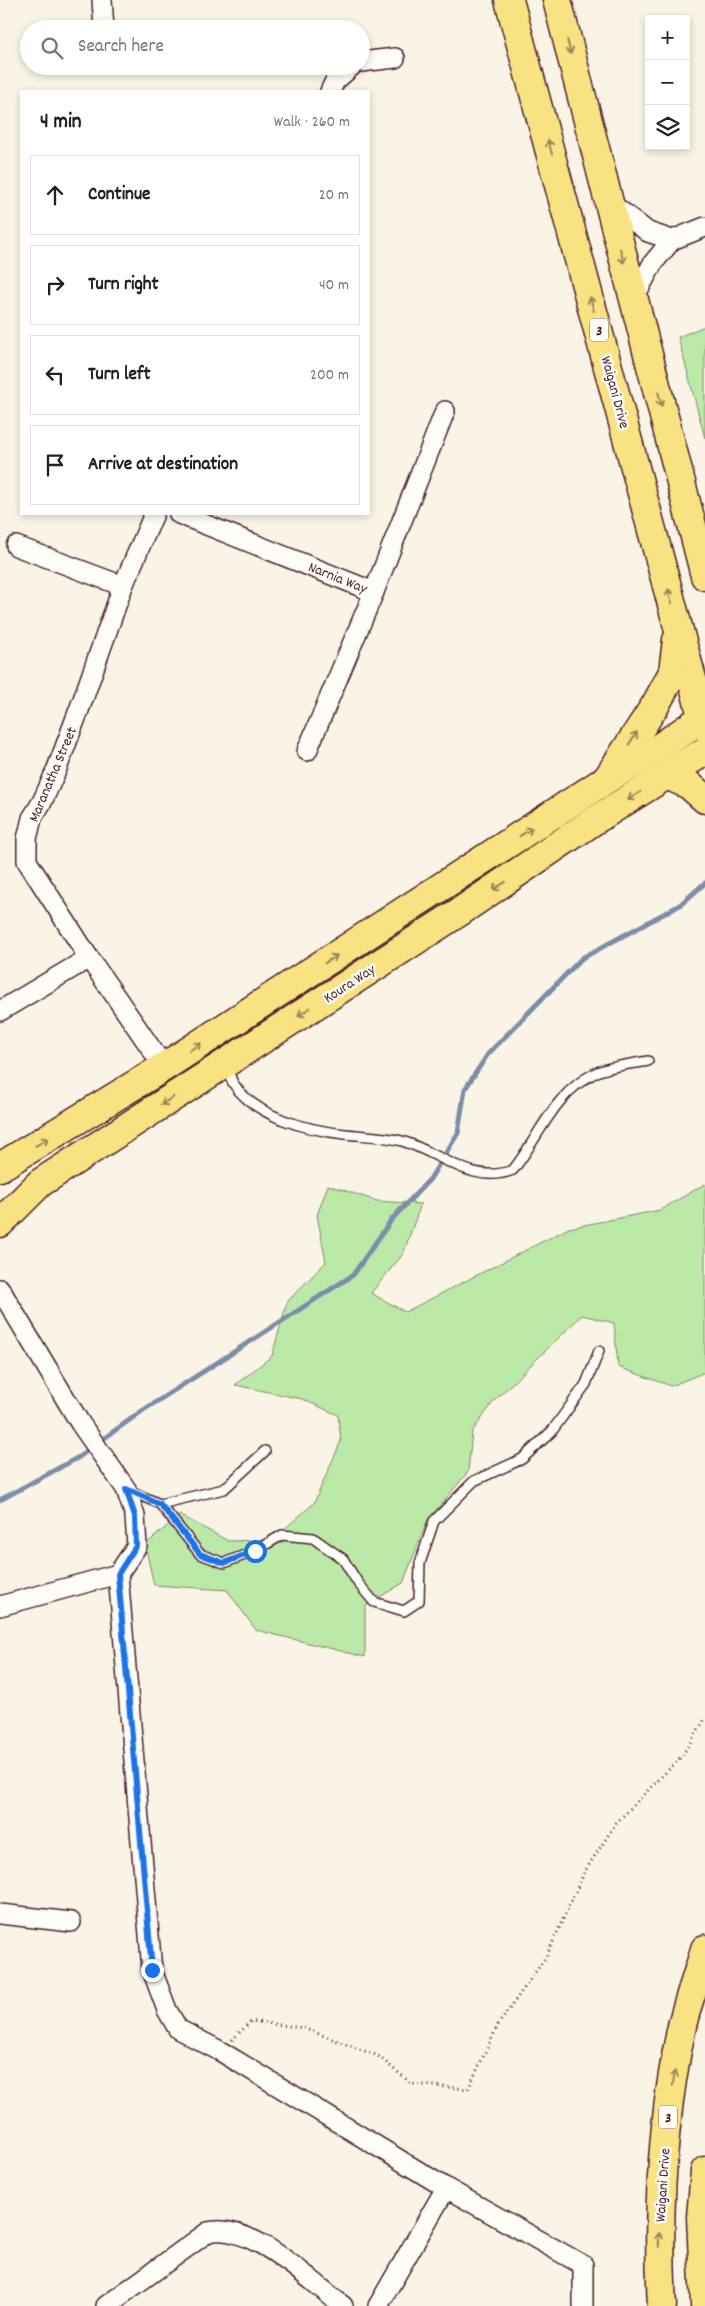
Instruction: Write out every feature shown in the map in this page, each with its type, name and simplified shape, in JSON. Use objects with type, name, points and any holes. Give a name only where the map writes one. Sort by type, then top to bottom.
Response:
[{"type":"highway","name":"Waigani Drive","points":[[509,0],[704,721]]},
{"type":"highway","points":[[557,0],[705,576]]},
{"type":"highway","points":[[607,779],[656,704],[674,672],[677,623]]},
{"type":"highway","name":"Koura Way","points":[[0,1167],[164,1067],[607,779],[704,721]]},
{"type":"highway","name":"Koura Way","points":[[0,1223],[40,1183],[705,751]]},
{"type":"highway","points":[[667,775],[689,785],[705,799]]},
{"type":"highway","name":"Waigani Drive","points":[[662,2306],[660,2198],[667,2121],[682,2025],[704,1957]]},
{"type":"highway","points":[[705,2171],[701,2217],[705,2306]]},
{"type":"street","points":[[102,0],[103,20]]},
{"type":"street","points":[[370,61],[395,58]]},
{"type":"street","points":[[330,90],[335,81],[342,75]]},
{"type":"street","points":[[609,202],[648,232],[672,240]]},
{"type":"street","points":[[634,298],[652,263],[672,240],[705,227]]},
{"type":"street","name":"Narnia Way","points":[[182,515],[374,592],[445,411]]},
{"type":"street","name":"Maranatha Street","points":[[154,515],[123,586],[82,702],[52,779],[32,818],[27,839],[27,861],[89,958],[164,1067]]},
{"type":"street","points":[[16,546],[123,586]]},
{"type":"street","points":[[307,751],[374,592]]},
{"type":"street","points":[[0,1011],[89,958]]},
{"type":"street","points":[[0,1288],[80,1423],[126,1489],[135,1516],[136,1546],[118,1574],[152,1970],[167,2010],[178,2029],[220,2051],[446,2188],[583,2266],[583,2306]]},
{"type":"street","points":[[0,1606],[118,1574]]},
{"type":"street","points":[[0,1914],[71,1922]]},
{"type":"street","points":[[378,2306],[446,2188]]},
{"type":"street","points":[[106,2306],[208,2232],[217,2230],[236,2232],[248,2237],[289,2263],[343,2306]]},
{"type":"lane","points":[[227,1062],[232,1082],[248,1100],[267,1112],[313,1128],[403,1142],[477,1173],[490,1174],[513,1170],[543,1123],[566,1094],[596,1073],[648,1061]]},
{"type":"lane","points":[[126,1489],[160,1504],[200,1554],[224,1563],[255,1551],[282,1535],[313,1538],[343,1559],[358,1583],[374,1602],[404,1611],[419,1601],[420,1563],[434,1521],[474,1481],[522,1459],[552,1431],[586,1384],[599,1351]]},
{"type":"lane","points":[[160,1504],[224,1489],[265,1451]]},
{"type":"path","points":[[220,2051],[251,2021],[302,2028],[378,2056],[412,2084],[468,2089],[498,2025],[546,1957],[586,1871],[616,1824],[681,1757],[705,1719]]},
{"type":"green space","points":[[705,326],[705,438],[678,337]]},
{"type":"green space","points":[[705,1184],[705,1372],[671,1386],[618,1367],[614,1323],[582,1315],[494,1401],[472,1432],[468,1472],[427,1521],[403,1583],[365,1606],[365,1657],[256,1630],[227,1590],[154,1585],[145,1545],[180,1515],[228,1541],[272,1540],[314,1503],[341,1441],[338,1415],[302,1399],[235,1385],[272,1356],[287,1302],[326,1262],[317,1215],[328,1185],[377,1201],[421,1204],[403,1254],[371,1293],[405,1312],[569,1228],[660,1210]]},
{"type":"waterway","points":[[99,1442],[142,1411],[353,1275],[392,1219],[430,1179],[458,1133],[465,1089],[488,1054],[582,958],[680,905],[705,883]]},
{"type":"waterway","points":[[0,1500],[79,1457],[92,1447]]},
{"type":"route","points":[[152,1970],[118,1574],[136,1546],[135,1516],[126,1489],[160,1504],[200,1554],[224,1563],[255,1551]]}]
